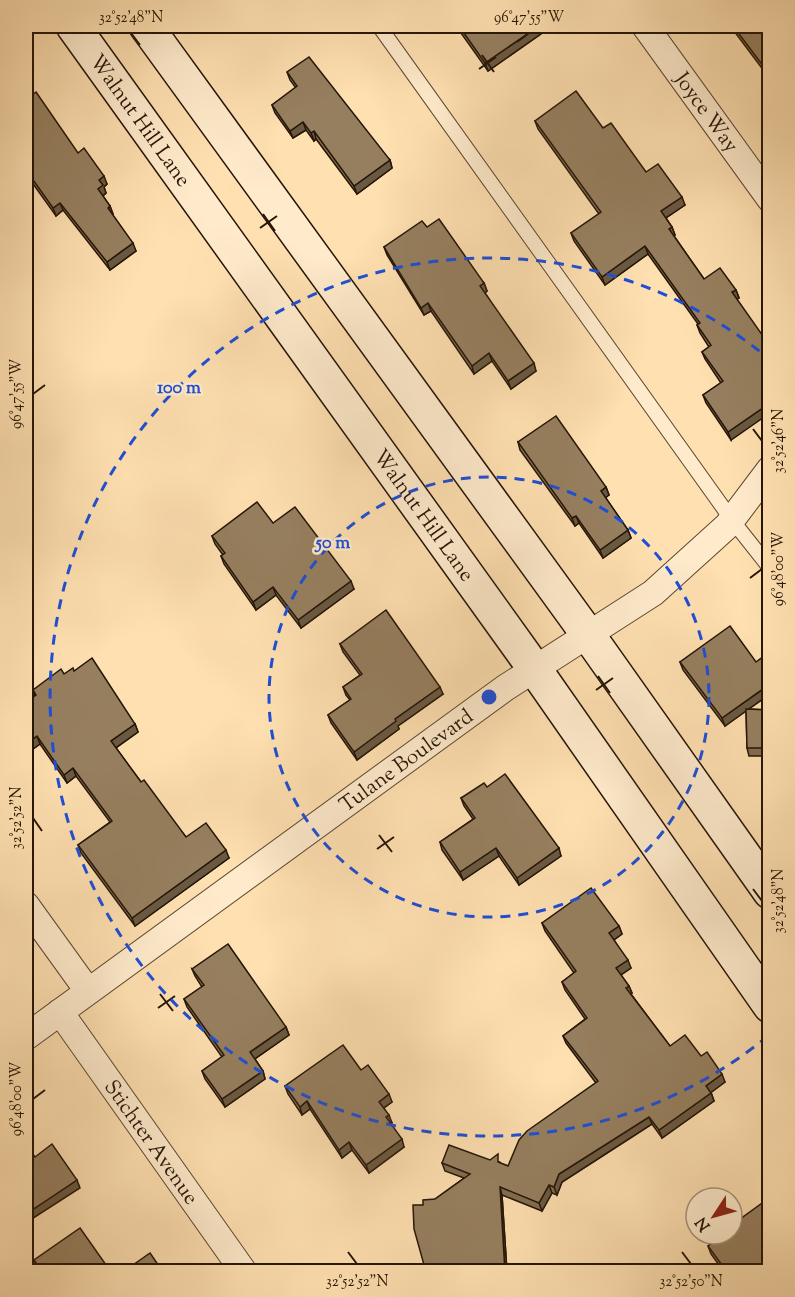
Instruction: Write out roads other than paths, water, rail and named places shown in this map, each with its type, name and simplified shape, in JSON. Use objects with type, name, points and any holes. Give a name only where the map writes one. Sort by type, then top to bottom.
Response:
[{"type":"main road","name":"Walnut Hill Lane","points":[[73,26],[534,668],[770,1006]]},
{"type":"main road","points":[[146,26],[589,636],[770,892]]},
{"type":"street","name":"Joyce Way","points":[[645,26],[770,199]]},
{"type":"street","name":"Tulane Boulevard","points":[[26,1036],[534,668],[589,636],[669,579],[732,520],[770,469]]},
{"type":"street","points":[[26,905],[88,991]]},
{"type":"street","name":"Stichter Avenue","points":[[60,1012],[244,1272]]},
{"type":"lane","points":[[379,26],[732,520],[770,568]]}]
